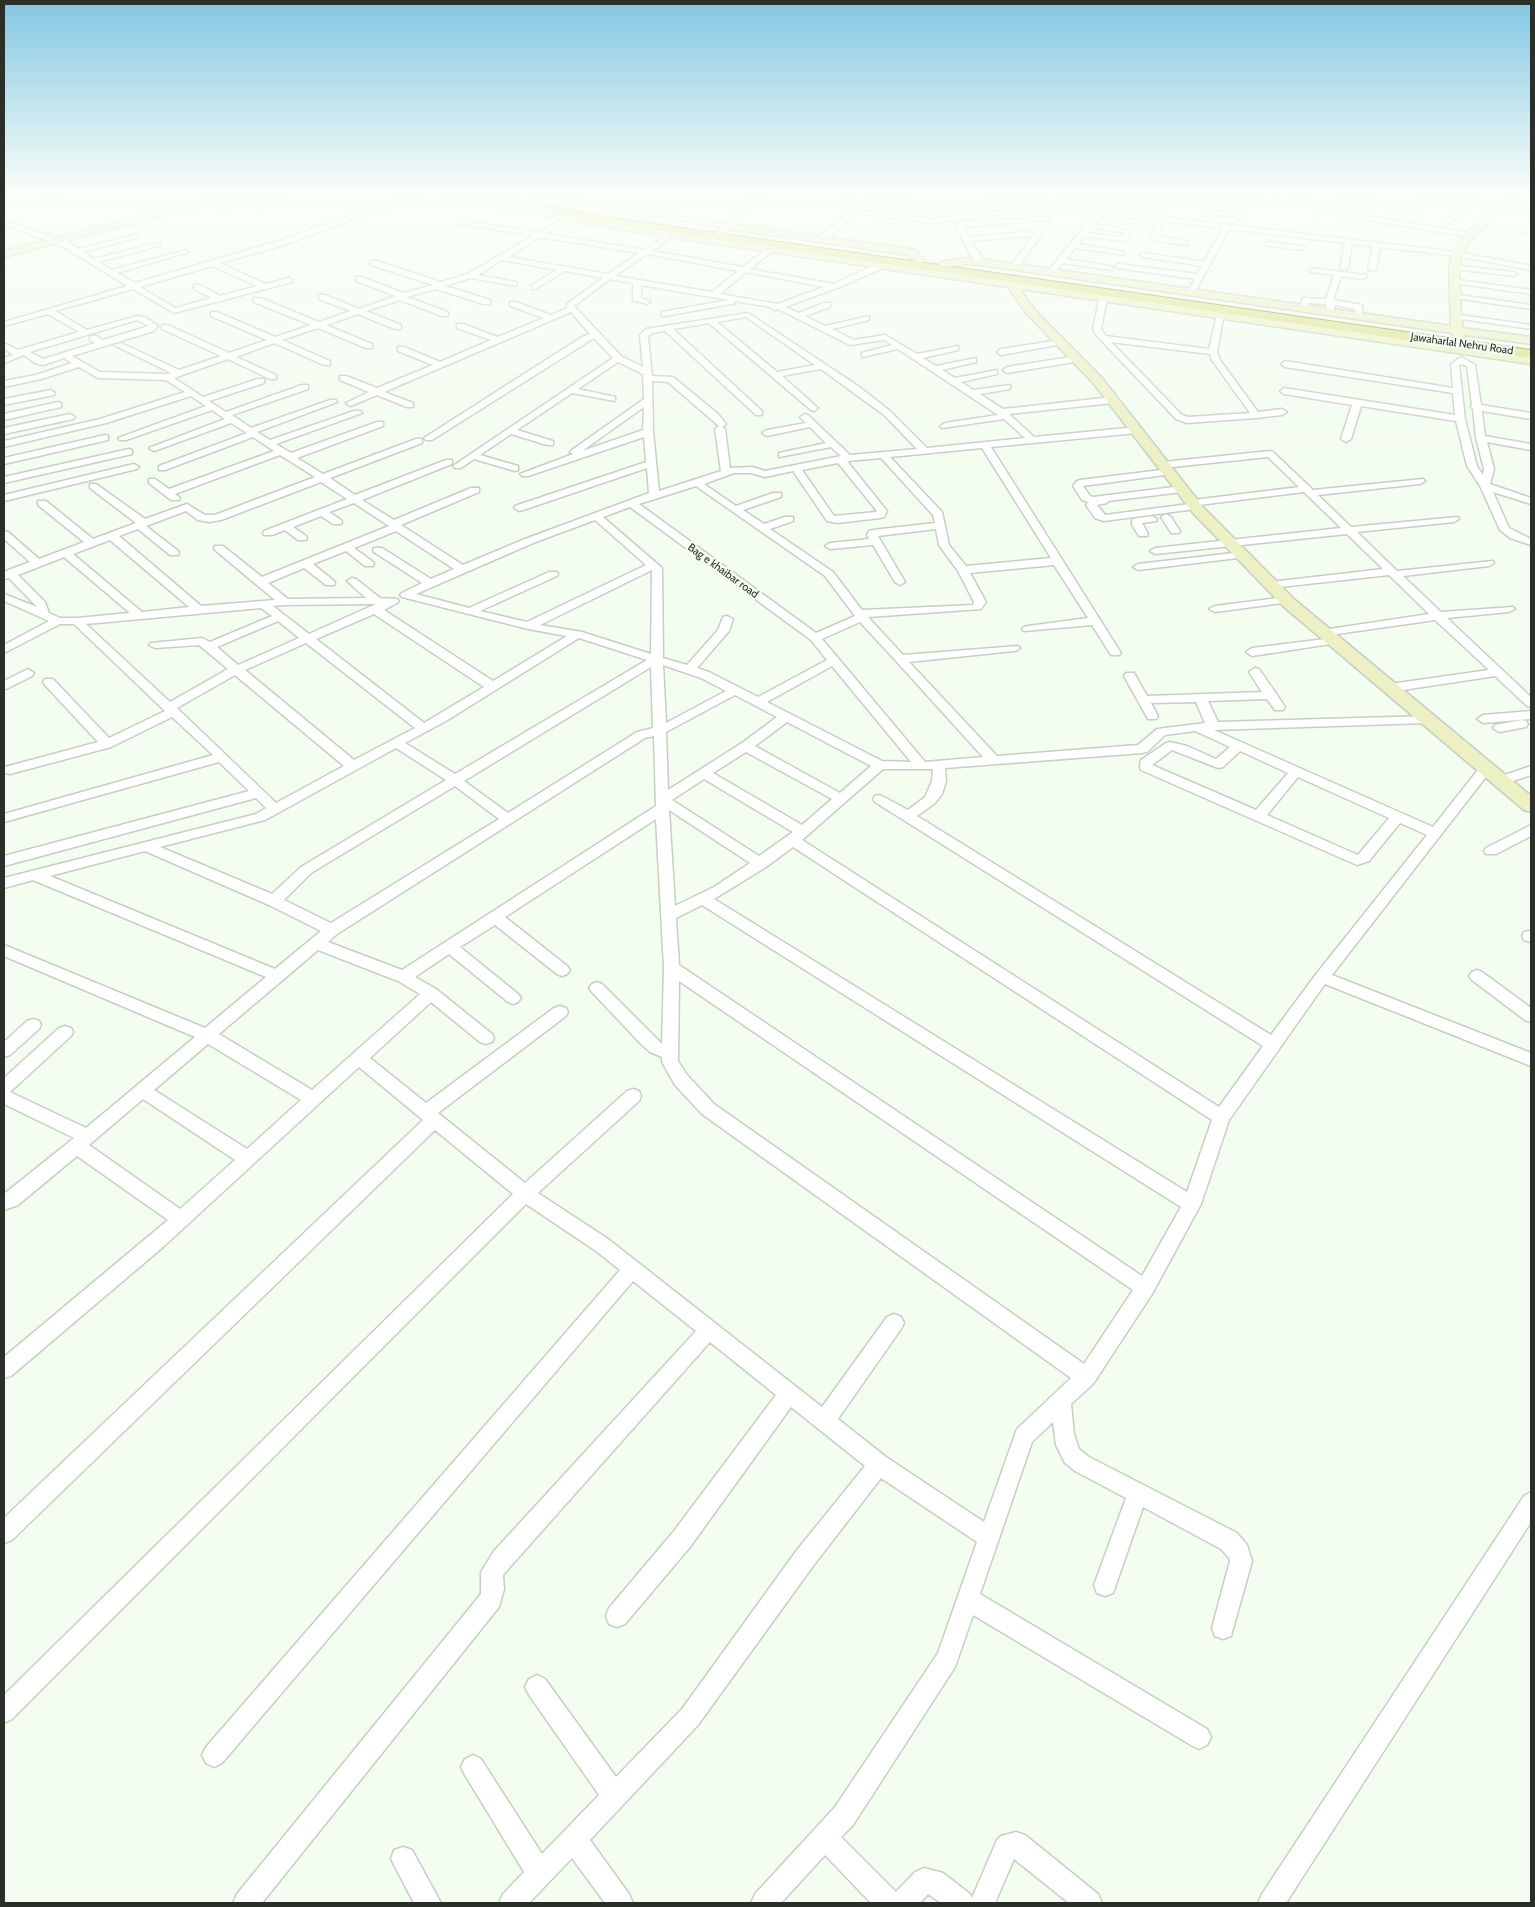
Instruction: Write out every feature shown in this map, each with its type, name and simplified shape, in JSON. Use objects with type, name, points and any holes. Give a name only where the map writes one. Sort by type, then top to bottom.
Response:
[{"type":"main road","name":"Jawaharlal Nehru Road","points":[[1060,284],[1531,354]]},
{"type":"main road","name":"Jawaharlal Nehru Road","points":[[1072,284],[1460,344],[1531,348]]},
{"type":"street","points":[[131,284],[174,311],[272,284]]},
{"type":"street","points":[[4,324],[146,284]]},
{"type":"street","points":[[260,284],[264,286]]},
{"type":"street","points":[[371,284],[445,314]]},
{"type":"street","points":[[432,284],[487,302]]},
{"type":"street","points":[[68,357],[98,375],[108,377],[174,376],[401,297],[445,284]]},
{"type":"street","points":[[535,287],[540,284]]},
{"type":"street","points":[[600,284],[570,306],[572,309],[618,358],[647,375],[670,380],[715,416],[721,426],[726,472]]},
{"type":"street","points":[[637,284],[637,300],[647,302]]},
{"type":"street","points":[[649,284],[778,306],[849,342],[857,343],[885,337],[1004,414],[1032,440]]},
{"type":"street","points":[[714,295],[728,284]]},
{"type":"street","points":[[823,284],[834,286]]},
{"type":"street","points":[[654,495],[646,401],[647,375],[644,335],[649,331],[748,315],[839,284]]},
{"type":"street","points":[[1016,284],[1030,311],[1077,359],[1113,400],[1136,430],[1177,491],[1193,508],[1286,600],[1425,719],[1531,806]]},
{"type":"street","points":[[1043,284],[1103,298],[1222,315],[1460,344],[1531,340]]},
{"type":"street","points":[[1135,284],[1303,308],[1329,307],[1460,344],[1531,360]]},
{"type":"street","points":[[1191,292],[1195,284]]},
{"type":"street","points":[[1329,307],[1337,284]]},
{"type":"street","points":[[1454,284],[1455,316],[1460,344],[1471,366],[1480,438],[1490,469],[1485,486]]},
{"type":"street","points":[[1475,284],[1531,292]]},
{"type":"street","points":[[196,287],[220,299]]},
{"type":"street","points":[[1455,296],[1531,307]]},
{"type":"street","points":[[322,297],[398,328]]},
{"type":"street","points":[[1103,298],[1097,329],[1102,338],[1182,419],[1282,412]]},
{"type":"street","points":[[257,300],[369,346]]},
{"type":"street","points":[[665,314],[743,300]]},
{"type":"street","points":[[513,304],[552,318]]},
{"type":"street","points":[[798,316],[827,305]]},
{"type":"street","points":[[350,403],[572,309]]},
{"type":"street","points":[[50,311],[102,343]]},
{"type":"street","points":[[214,314],[327,364]]},
{"type":"street","points":[[748,315],[888,413],[925,451]]},
{"type":"street","points":[[1222,315],[1213,352],[1216,360],[1256,414]]},
{"type":"street","points":[[1455,316],[1531,327]]},
{"type":"street","points":[[4,345],[40,362],[151,329],[154,326],[137,318],[20,352]]},
{"type":"street","points":[[824,329],[866,318]]},
{"type":"street","points":[[710,320],[814,408]]},
{"type":"street","points":[[460,326],[498,340]]},
{"type":"street","points":[[165,328],[273,376]]},
{"type":"street","points":[[668,328],[759,413]]},
{"type":"street","points":[[429,438],[585,339],[595,335]]},
{"type":"street","points":[[1102,338],[1213,352]]},
{"type":"street","points":[[1017,368],[1002,356],[1060,342]]},
{"type":"street","points":[[118,344],[174,376],[202,400],[462,569]]},
{"type":"street","points":[[1460,344],[1455,364],[1460,420],[1472,466],[1485,486],[1505,530],[1514,536],[1531,542]]},
{"type":"street","points":[[865,355],[900,346]]},
{"type":"street","points":[[916,357],[955,348]]},
{"type":"street","points":[[401,349],[440,364]]},
{"type":"street","points":[[4,361],[20,356],[20,352]]},
{"type":"street","points":[[268,533],[354,499],[473,456],[618,358]]},
{"type":"street","points":[[1007,370],[1077,359]]},
{"type":"street","points":[[935,369],[973,360]]},
{"type":"street","points":[[4,384],[38,377],[79,364]]},
{"type":"street","points":[[1285,364],[1458,391]]},
{"type":"street","points":[[774,375],[822,366]]},
{"type":"street","points":[[954,382],[994,372]]},
{"type":"street","points":[[343,378],[410,405]]},
{"type":"street","points":[[202,400],[261,381]]},
{"type":"street","points":[[154,448],[305,387]]},
{"type":"street","points":[[972,393],[1007,387]]},
{"type":"street","points":[[571,390],[612,399]]},
{"type":"street","points":[[1284,391],[1460,420]]},
{"type":"street","points":[[4,402],[51,393]]},
{"type":"street","points":[[4,444],[103,421],[192,393]]},
{"type":"street","points":[[946,426],[1004,414],[1113,400]]},
{"type":"street","points":[[574,452],[646,401]]},
{"type":"street","points":[[162,468],[333,402]]},
{"type":"street","points":[[1346,439],[1357,403]]},
{"type":"street","points":[[4,417],[58,406]]},
{"type":"street","points":[[123,438],[212,406]]},
{"type":"street","points":[[1475,406],[1531,416]]},
{"type":"street","points":[[268,443],[357,413]]},
{"type":"street","points":[[4,431],[70,417]]},
{"type":"street","points":[[767,434],[808,420],[833,444],[882,511],[880,514],[837,520],[831,519],[796,468]]},
{"type":"street","points":[[168,493],[380,424]]},
{"type":"street","points":[[10,770],[107,744],[172,709],[235,670],[376,605],[393,601],[529,541],[631,503],[726,472],[743,469],[765,474],[844,458],[1136,430]]},
{"type":"street","points":[[510,431],[550,442]]},
{"type":"street","points":[[525,474],[648,432]]},
{"type":"street","points":[[44,435],[65,484]]},
{"type":"street","points":[[4,462],[105,438]]},
{"type":"street","points":[[1480,438],[1531,447]]},
{"type":"street","points":[[152,481],[202,518],[209,520],[418,441]]},
{"type":"street","points":[[782,455],[833,444]]},
{"type":"street","points":[[986,445],[1115,653]]},
{"type":"street","points":[[4,480],[129,452]]},
{"type":"street","points":[[1177,491],[1092,500],[1086,498],[1078,486],[1080,483],[1270,454],[1438,616],[1498,672],[1528,696]]},
{"type":"street","points":[[815,638],[860,615],[977,607],[980,602],[963,570],[944,545],[938,514],[883,455]]},
{"type":"street","points":[[473,456],[515,468]]},
{"type":"street","points":[[519,508],[651,463]]},
{"type":"street","points":[[4,498],[134,467]]},
{"type":"street","points":[[1177,491],[1094,502],[1091,505],[1099,516],[1104,518],[1193,508],[1309,491],[1420,481]]},
{"type":"street","points":[[697,483],[829,574],[860,615],[993,760]]},
{"type":"street","points":[[94,486],[174,553]]},
{"type":"street","points":[[1485,486],[1531,500]]},
{"type":"street","points":[[260,582],[347,547],[475,490]]},
{"type":"street","points":[[736,509],[777,495]]},
{"type":"street","points":[[42,503],[92,543]]},
{"type":"street","name":"Bag e khaibar road","points":[[631,503],[815,638],[922,766]]},
{"type":"street","points":[[43,614],[44,611],[41,604],[7,575],[187,507]]},
{"type":"street","points":[[1143,534],[1137,525],[1137,521],[1166,517],[1193,508]]},
{"type":"street","points":[[322,512],[337,522]]},
{"type":"street","points":[[596,516],[657,568],[657,660],[672,968],[670,1062],[680,1080],[708,1109],[1086,1378]]},
{"type":"street","points":[[1166,517],[1175,531]]},
{"type":"street","points":[[764,528],[789,519]]},
{"type":"street","points":[[1155,551],[1454,519]]},
{"type":"street","points":[[900,582],[872,535],[876,532],[941,525]]},
{"type":"street","points":[[286,526],[302,538]]},
{"type":"street","points":[[4,534],[37,564]]},
{"type":"street","points":[[111,535],[199,610]]},
{"type":"street","points":[[830,546],[876,542]]},
{"type":"street","points":[[347,547],[369,564]]},
{"type":"street","points":[[218,548],[285,602]]},
{"type":"street","points":[[378,550],[431,584]]},
{"type":"street","points":[[66,553],[139,616]]},
{"type":"street","points":[[1138,567],[1242,555]]},
{"type":"street","points":[[963,570],[1058,561]]},
{"type":"street","points":[[1271,585],[1489,563]]},
{"type":"street","points":[[306,564],[330,583]]},
{"type":"street","points":[[528,626],[654,565]]},
{"type":"street","points":[[470,611],[552,574]]},
{"type":"street","points":[[352,582],[376,605],[492,687]]},
{"type":"street","points":[[406,595],[528,626],[578,634],[705,675],[880,765],[922,766],[1142,749],[1161,732],[1195,727],[1425,719]]},
{"type":"street","points":[[4,597],[58,621],[139,616],[285,602],[376,605]]},
{"type":"street","points":[[1215,609],[1286,600]]},
{"type":"street","points":[[4,610],[18,603]]},
{"type":"street","points":[[263,604],[423,728]]},
{"type":"street","points":[[1252,652],[1438,616],[1510,610]]},
{"type":"street","points":[[208,647],[279,617]]},
{"type":"street","points":[[689,670],[727,626],[727,619]]},
{"type":"street","points":[[4,650],[58,621]]},
{"type":"street","points":[[78,621],[275,809]]},
{"type":"street","points":[[1028,629],[1095,622]]},
{"type":"street","points":[[4,883],[260,817],[423,728],[578,634]]},
{"type":"street","points":[[155,645],[198,640],[354,767]]},
{"type":"street","points":[[900,659],[1014,648]]},
{"type":"street","points":[[274,901],[306,870],[657,660]]},
{"type":"street","points":[[760,702],[833,661]]},
{"type":"street","points":[[1256,672],[1279,707]]},
{"type":"street","points":[[1390,688],[1498,672]]},
{"type":"street","points":[[4,686],[28,673]]},
{"type":"street","points":[[1130,676],[1152,716]]},
{"type":"street","points":[[49,682],[107,744]]},
{"type":"street","points":[[4,1202],[12,1200],[332,930],[641,735],[661,730],[736,690]]},
{"type":"street","points":[[1143,700],[1272,695]]},
{"type":"street","points":[[1201,698],[1213,726]]},
{"type":"street","points":[[1483,719],[1531,715]]},
{"type":"street","points":[[403,977],[663,804],[787,716]]},
{"type":"street","points":[[1499,728],[1531,722]]},
{"type":"street","points":[[1195,727],[1434,833]]},
{"type":"street","points":[[396,743],[455,780],[508,819]]},
{"type":"street","points":[[746,746],[841,799]]},
{"type":"street","points":[[1238,746],[1218,764],[1170,746],[1146,763],[1146,767],[1357,860],[1364,858],[1398,817]]},
{"type":"street","points":[[4,818],[222,757]]},
{"type":"street","points":[[909,816],[935,794],[939,781],[939,764]]},
{"type":"street","points":[[669,915],[719,892],[761,864],[798,836],[880,765]]},
{"type":"street","points":[[764,1903],[844,1816],[948,1659],[1024,1436],[1086,1378],[1146,1288],[1192,1204],[1221,1116],[1322,977],[1434,833],[1486,770]]},
{"type":"street","points":[[1501,781],[1531,770]]},
{"type":"street","points":[[1258,817],[1296,771]]},
{"type":"street","points":[[705,774],[1221,1116]]},
{"type":"street","points":[[4,861],[258,793]]},
{"type":"street","points":[[880,799],[1272,1044]]},
{"type":"street","points":[[663,804],[761,864]]},
{"type":"street","points":[[1491,852],[1531,830]]},
{"type":"street","points":[[147,847],[274,901],[332,930]]},
{"type":"street","points":[[36,876],[277,976]]},
{"type":"street","points":[[704,899],[1192,1204]]},
{"type":"street","points":[[495,917],[562,970]]},
{"type":"street","points":[[316,943],[403,977],[431,993],[486,1038]]},
{"type":"street","points":[[450,947],[513,998]]},
{"type":"street","points":[[4,950],[207,1035],[313,1099]]},
{"type":"street","points":[[672,968],[1146,1288]]},
{"type":"street","points":[[1477,976],[1531,1016]]},
{"type":"street","points":[[1322,977],[1531,1060]]},
{"type":"street","points":[[597,988],[656,1048],[670,1054]]},
{"type":"street","points":[[4,1369],[181,1219],[431,993]]},
{"type":"street","points":[[4,1532],[431,1115],[560,1012]]},
{"type":"street","points":[[4,1051],[33,1025]]},
{"type":"street","points":[[4,1088],[65,1032]]},
{"type":"street","points":[[358,1058],[431,1115],[525,1194],[602,1245],[879,1464],[988,1538]]},
{"type":"street","points":[[142,1090],[248,1159]]},
{"type":"street","points":[[4,1711],[525,1194],[633,1096]]},
{"type":"street","points":[[4,1097],[81,1141],[181,1219]]},
{"type":"street","points":[[214,1755],[632,1269]]},
{"type":"street","points":[[824,1421],[894,1324]]},
{"type":"street","points":[[246,1903],[491,1599],[494,1589],[492,1572],[709,1330]]},
{"type":"street","points":[[617,1616],[682,1539],[789,1393]]},
{"type":"street","points":[[1061,1401],[1066,1445],[1072,1456],[1082,1464],[1229,1541],[1239,1554],[1240,1560],[1223,1628]]},
{"type":"street","points":[[512,1903],[690,1717],[805,1558],[879,1464]]},
{"type":"street","points":[[1105,1585],[1138,1494]]},
{"type":"street","points":[[1271,1903],[1531,1503]]},
{"type":"street","points":[[967,1599],[1199,1737]]},
{"type":"street","points":[[537,1687],[615,1797]]},
{"type":"street","points":[[473,1767],[540,1874]]},
{"type":"street","points":[[824,1837],[889,1903]]},
{"type":"street","points":[[574,1839],[620,1903]]},
{"type":"street","points":[[982,1903],[1006,1849],[1010,1845],[1016,1844],[1089,1903]]},
{"type":"street","points":[[403,1859],[428,1903]]},
{"type":"street","points":[[904,1903],[924,1881],[934,1882],[962,1903]]}]
